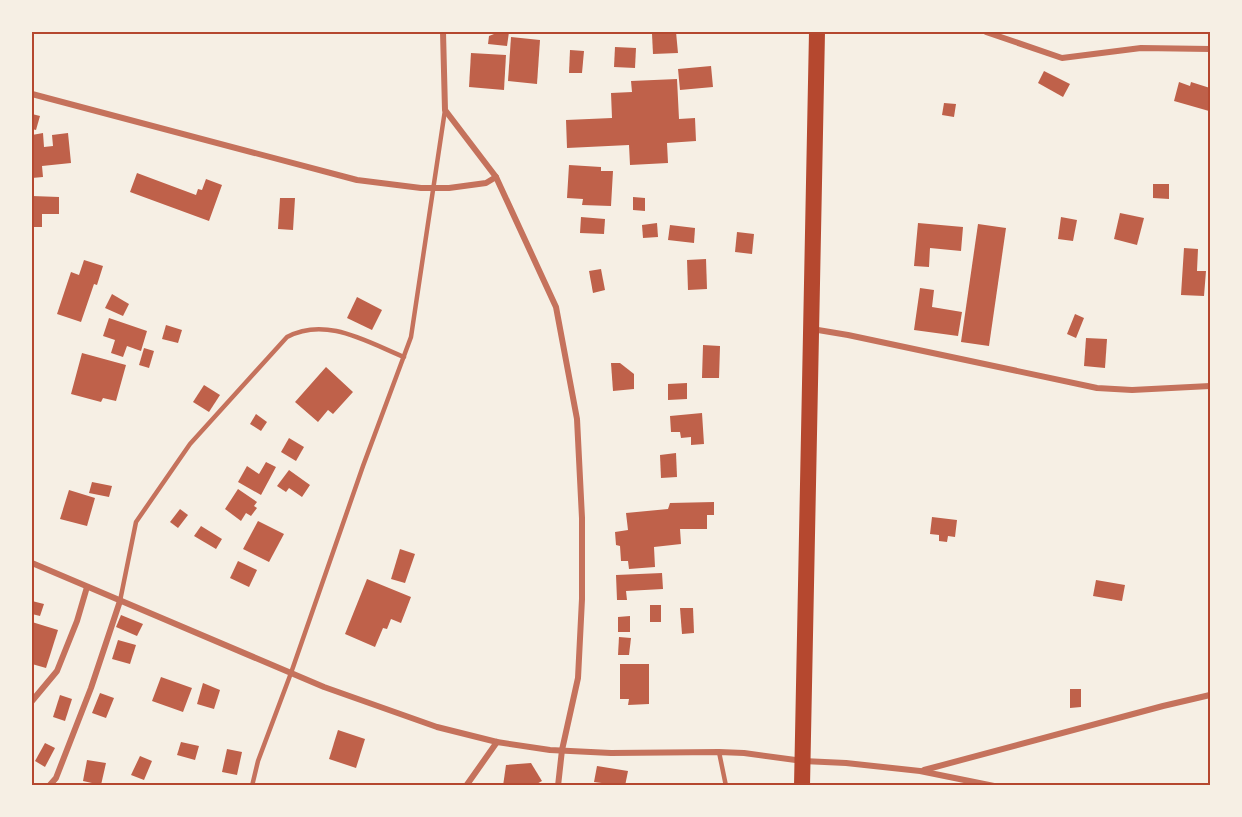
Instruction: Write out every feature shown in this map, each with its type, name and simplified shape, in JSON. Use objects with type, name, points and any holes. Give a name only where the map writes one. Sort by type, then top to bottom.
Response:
[{"type":"highway","points":[[802,786],[817,32]]},
{"type":"street","points":[[443,32],[445,110],[496,177],[556,307],[577,419],[582,518],[582,599],[578,678],[562,750],[558,786]]},
{"type":"street","points":[[986,32],[1062,58],[1141,48],[1210,49]]},
{"type":"street","points":[[32,94],[357,180],[433,188],[486,183],[496,177]]},
{"type":"street","points":[[810,328],[1096,388],[1132,390],[1210,386]]},
{"type":"street","points":[[32,563],[291,673],[437,727],[497,742],[611,753],[719,752],[846,763],[920,771],[994,786]]},
{"type":"street","points":[[32,701],[57,671],[77,621],[87,587]]},
{"type":"street","points":[[49,786],[56,778],[91,688],[120,601]]},
{"type":"street","points":[[920,771],[1210,695]]},
{"type":"street","points":[[466,786],[497,742]]},
{"type":"lane","points":[[252,786],[258,760],[411,337],[445,110]]},
{"type":"lane","points":[[120,601],[136,522],[190,444],[287,337],[300,330],[311,328],[340,331],[404,357]]},
{"type":"lane","points":[[719,752],[726,786]]},
{"type":"building","points":[[494,32],[509,32],[507,46],[488,44],[489,36]]},
{"type":"building","points":[[676,32],[678,53],[653,54],[652,34]]},
{"type":"building","points":[[511,37],[540,40],[537,84],[508,81]]},
{"type":"building","points":[[615,47],[636,48],[635,68],[614,67]]},
{"type":"building","points":[[570,50],[584,51],[582,73],[569,73]]},
{"type":"building","points":[[471,53],[506,55],[504,90],[469,87]]},
{"type":"building","points":[[711,66],[713,87],[680,90],[678,69]]},
{"type":"building","points":[[1044,71],[1070,84],[1063,97],[1038,83]]},
{"type":"building","points":[[677,79],[679,119],[695,118],[696,141],[667,143],[668,163],[630,165],[629,145],[567,148],[566,120],[612,118],[611,93],[632,92],[631,81]]},
{"type":"building","points":[[1179,82],[1190,86],[1191,82],[1210,88],[1209,111],[1174,101]]},
{"type":"building","points":[[944,103],[956,104],[954,117],[942,115]]},
{"type":"building","points":[[32,114],[40,116],[36,130],[32,129]]},
{"type":"building","points":[[43,133],[44,147],[53,146],[52,135],[68,133],[71,163],[42,166],[43,177],[32,178],[32,135]]},
{"type":"building","points":[[569,165],[601,167],[601,171],[613,171],[611,206],[582,205],[583,199],[567,198]]},
{"type":"building","points":[[137,173],[196,195],[198,189],[202,190],[206,179],[222,185],[209,221],[130,192]]},
{"type":"building","points":[[1153,184],[1169,184],[1169,199],[1153,198]]},
{"type":"building","points":[[32,196],[59,197],[59,214],[42,214],[42,227],[32,227]]},
{"type":"building","points":[[633,197],[645,198],[645,211],[633,210]]},
{"type":"building","points":[[280,198],[295,198],[293,230],[278,229]]},
{"type":"building","points":[[1120,213],[1144,218],[1137,245],[1114,239]]},
{"type":"building","points":[[581,217],[605,219],[604,234],[580,233]]},
{"type":"building","points":[[1061,217],[1077,220],[1073,241],[1058,239]]},
{"type":"building","points":[[657,223],[658,237],[643,238],[642,225]]},
{"type":"building","points":[[918,223],[963,227],[961,251],[930,248],[929,267],[914,266]]},
{"type":"building","points":[[978,224],[1006,228],[989,346],[961,342]]},
{"type":"building","points":[[670,225],[695,228],[694,243],[668,240]]},
{"type":"building","points":[[737,232],[754,234],[752,254],[735,252]]},
{"type":"building","points":[[1184,248],[1198,249],[1197,271],[1206,271],[1204,296],[1181,295]]},
{"type":"building","points":[[706,259],[707,289],[688,290],[687,260]]},
{"type":"building","points":[[84,260],[103,266],[81,322],[57,314],[71,272],[79,275]]},
{"type":"building","points":[[601,269],[605,290],[593,293],[589,271]]},
{"type":"building","points":[[920,288],[934,290],[932,307],[962,312],[958,336],[914,330]]},
{"type":"building","points":[[112,294],[129,304],[123,316],[105,308]]},
{"type":"building","points":[[357,297],[382,310],[372,330],[347,318]]},
{"type":"building","points":[[1075,314],[1084,318],[1076,338],[1067,334]]},
{"type":"building","points":[[109,318],[147,331],[141,351],[127,346],[123,357],[111,353],[115,340],[103,336]]},
{"type":"building","points":[[166,325],[182,330],[178,343],[162,339]]},
{"type":"building","points":[[1086,338],[1107,339],[1105,368],[1084,366]]},
{"type":"building","points":[[703,345],[720,346],[719,378],[702,378]]},
{"type":"building","points":[[144,348],[154,351],[149,368],[139,365]]},
{"type":"building","points":[[82,353],[126,365],[116,401],[103,398],[101,402],[71,394]]},
{"type":"building","points":[[611,363],[620,363],[634,374],[634,389],[613,391]]},
{"type":"building","points":[[326,367],[353,392],[333,414],[328,410],[318,422],[295,402]]},
{"type":"building","points":[[687,383],[687,399],[668,400],[668,384]]},
{"type":"building","points":[[204,385],[220,395],[209,412],[193,402]]},
{"type":"building","points":[[702,413],[704,444],[691,445],[691,437],[681,438],[680,432],[671,432],[670,416]]},
{"type":"building","points":[[256,414],[267,422],[261,431],[250,424]]},
{"type":"building","points":[[289,438],[304,447],[296,461],[281,452]]},
{"type":"building","points":[[676,453],[677,477],[661,478],[660,455]]},
{"type":"building","points":[[266,462],[276,467],[261,495],[238,482],[247,466],[259,474]]},
{"type":"building","points":[[289,470],[310,485],[302,497],[289,488],[286,492],[277,486]]},
{"type":"building","points":[[92,482],[112,486],[109,497],[89,493]]},
{"type":"building","points":[[238,489],[257,502],[254,506],[257,508],[251,516],[246,513],[241,521],[225,509]]},
{"type":"building","points":[[69,490],[95,498],[87,526],[60,519]]},
{"type":"building","points":[[714,502],[714,515],[707,515],[707,529],[680,529],[681,544],[654,547],[655,567],[629,569],[628,561],[621,561],[620,546],[616,545],[615,532],[628,530],[626,513],[668,509],[670,503]]},
{"type":"building","points":[[180,509],[188,515],[178,528],[170,522]]},
{"type":"building","points":[[932,517],[957,520],[955,537],[948,536],[947,542],[939,541],[939,535],[930,534]]},
{"type":"building","points":[[258,521],[284,534],[269,562],[243,549]]},
{"type":"building","points":[[201,526],[222,539],[216,549],[194,536]]},
{"type":"building","points":[[400,549],[415,554],[405,583],[391,579]]},
{"type":"building","points":[[238,561],[257,570],[249,587],[230,578]]},
{"type":"building","points":[[662,573],[663,589],[626,591],[627,600],[617,600],[616,575]]},
{"type":"building","points":[[367,579],[411,597],[401,623],[391,619],[387,629],[383,628],[375,647],[345,634]]},
{"type":"building","points":[[1096,580],[1125,585],[1122,601],[1093,596]]},
{"type":"building","points":[[32,601],[44,604],[40,616],[32,614]]},
{"type":"building","points":[[650,605],[661,605],[661,622],[650,622]]},
{"type":"building","points":[[680,608],[693,608],[694,633],[682,634]]},
{"type":"building","points":[[121,615],[143,624],[137,636],[116,627]]},
{"type":"building","points":[[630,616],[630,632],[618,632],[618,617]]},
{"type":"building","points":[[32,622],[58,630],[46,668],[32,664]]},
{"type":"building","points":[[619,637],[631,638],[629,655],[618,655]]},
{"type":"building","points":[[118,640],[136,645],[130,664],[112,659]]},
{"type":"building","points":[[620,664],[649,664],[649,704],[628,705],[629,699],[620,699]]},
{"type":"building","points":[[161,677],[192,688],[183,712],[152,701]]},
{"type":"building","points":[[203,683],[220,690],[214,709],[197,704]]},
{"type":"building","points":[[1070,689],[1081,689],[1081,707],[1070,708]]},
{"type":"building","points":[[100,693],[114,698],[106,718],[92,713]]},
{"type":"building","points":[[60,695],[72,699],[65,721],[53,717]]},
{"type":"building","points":[[338,730],[365,739],[356,768],[329,759]]},
{"type":"building","points":[[181,742],[199,746],[195,760],[177,755]]},
{"type":"building","points":[[45,743],[55,748],[45,767],[35,761]]},
{"type":"building","points":[[227,749],[242,752],[237,775],[222,772]]},
{"type":"building","points":[[140,756],[152,761],[144,780],[131,775]]},
{"type":"building","points":[[87,760],[106,763],[101,785],[83,781]]},
{"type":"building","points":[[531,763],[542,781],[533,786],[503,786],[506,765]]},
{"type":"building","points":[[597,766],[628,771],[625,786],[594,782]]}]
